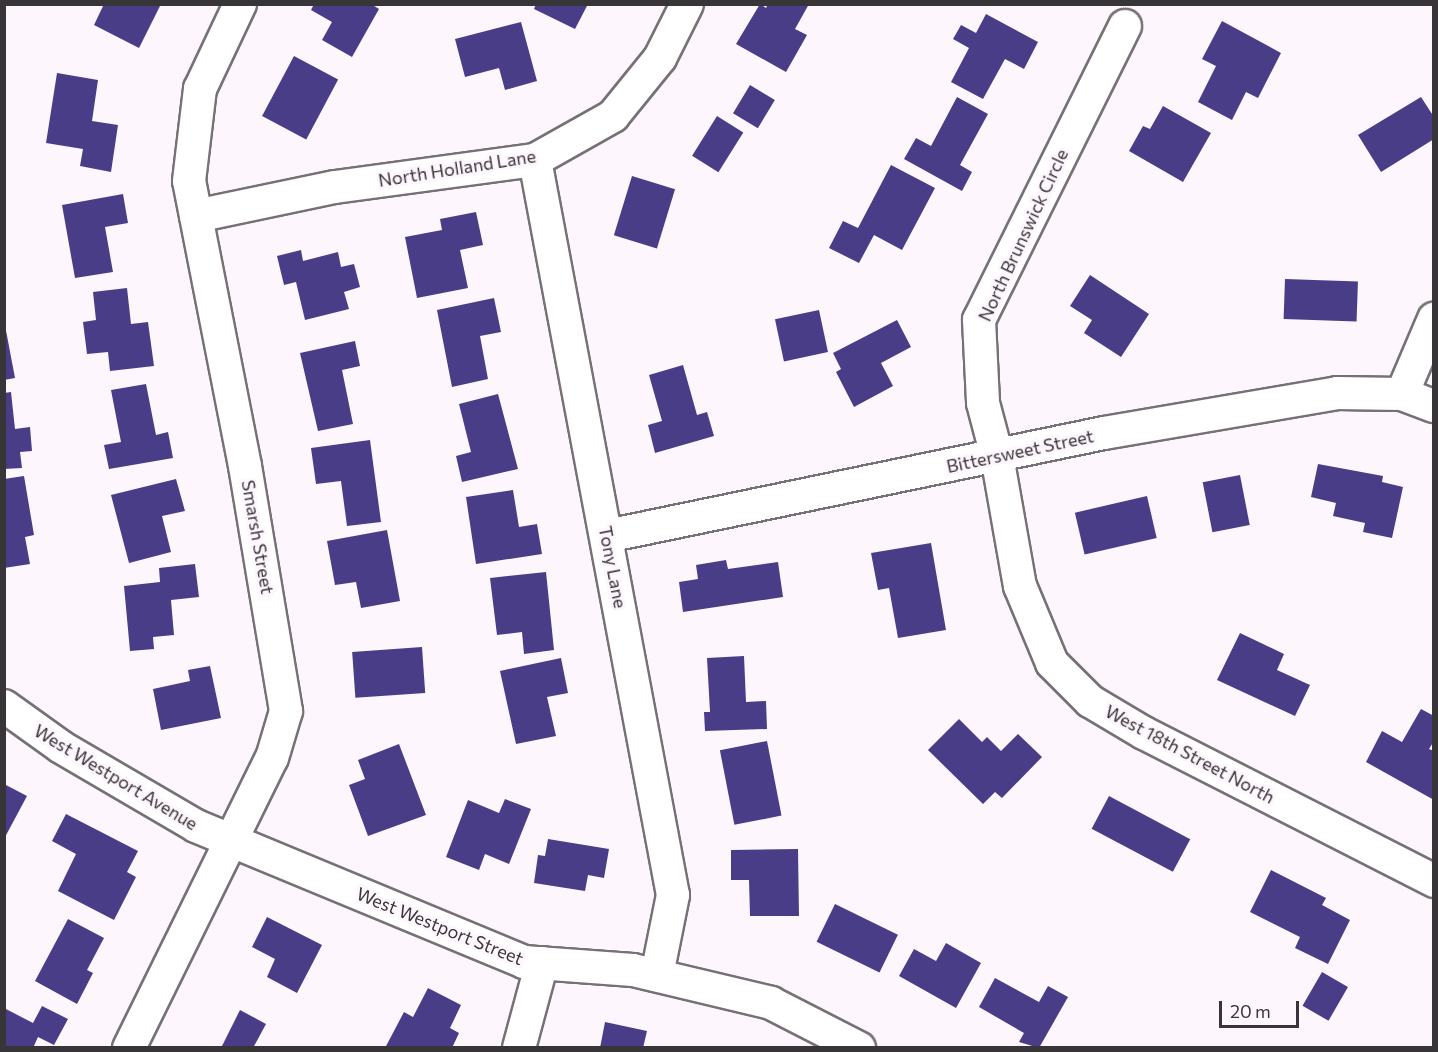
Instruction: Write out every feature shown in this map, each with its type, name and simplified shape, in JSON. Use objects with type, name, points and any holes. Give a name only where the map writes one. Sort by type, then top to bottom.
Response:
[{"type":"street","name":"Smarsh Street","points":[[129,1047],[272,758],[286,711],[273,619],[189,181],[200,89],[240,4]]},
{"type":"street","name":"North Holland Lane","points":[[196,216],[335,187],[535,160],[613,116],[660,58],[687,4]]},
{"type":"street","name":"North Brunswick Circle","points":[[997,456],[983,403],[980,320],[1125,26]]},
{"type":"street","name":"Tony Lane","points":[[535,160],[673,895],[657,975]]},
{"type":"street","points":[[1402,394],[1434,319]]},
{"type":"street","name":"Bittersweet Street","points":[[607,536],[997,456],[1337,393],[1402,394],[1434,406]]},
{"type":"street","name":"West 18th Street North","points":[[997,456],[1020,586],[1052,663],[1090,701],[1144,733],[1434,880]]},
{"type":"street","name":"West Westport Avenue","points":[[4,706],[61,747],[196,826],[231,841]]},
{"type":"street","name":"West Westport Street","points":[[231,841],[524,962],[633,970],[771,1003],[859,1047]]},
{"type":"street","points":[[519,1047],[542,963]]},
{"type":"building","points":[[104,4],[161,4],[139,48],[94,25]]},
{"type":"building","points":[[314,4],[371,4],[379,9],[352,57],[322,40],[332,22],[311,10]]},
{"type":"building","points":[[536,4],[588,4],[575,29],[534,9]]},
{"type":"building","points":[[760,4],[766,8],[768,4],[809,4],[795,29],[807,35],[786,72],[736,44]]},
{"type":"building","points":[[986,14],[1038,42],[1024,69],[1005,59],[983,99],[951,82],[969,48],[953,39],[961,25],[976,33]]},
{"type":"building","points":[[1222,21],[1281,53],[1258,98],[1246,92],[1232,120],[1198,102],[1216,66],[1202,59]]},
{"type":"building","points":[[521,22],[537,81],[505,90],[499,68],[465,77],[455,39]]},
{"type":"building","points":[[294,56],[338,79],[306,140],[262,116]]},
{"type":"building","points":[[57,73],[98,80],[92,121],[118,125],[111,172],[80,166],[83,149],[46,143]]},
{"type":"building","points":[[750,85],[775,100],[758,128],[733,113]]},
{"type":"building","points":[[957,97],[988,114],[960,165],[972,172],[962,191],[904,159],[916,138],[931,146]]},
{"type":"building","points":[[1421,97],[1434,117],[1434,139],[1381,172],[1358,135]]},
{"type":"building","points":[[1163,106],[1211,133],[1183,182],[1129,151],[1143,126],[1150,129]]},
{"type":"building","points":[[717,116],[743,132],[718,172],[692,156]]},
{"type":"building","points":[[891,165],[935,188],[902,250],[874,235],[859,263],[829,248],[843,221],[858,228]]},
{"type":"building","points":[[632,176],[675,189],[657,248],[614,235]]},
{"type":"building","points":[[123,194],[128,223],[105,227],[113,272],[75,278],[62,205]]},
{"type":"building","points":[[476,212],[483,245],[460,250],[468,288],[417,298],[405,237],[442,230],[440,219]]},
{"type":"building","points":[[301,250],[303,261],[338,252],[341,267],[354,264],[360,287],[344,292],[349,309],[305,320],[296,282],[284,285],[277,256]]},
{"type":"building","points":[[1090,275],[1149,314],[1121,357],[1084,333],[1092,320],[1070,306]]},
{"type":"building","points":[[1285,279],[1358,282],[1357,322],[1284,319]]},
{"type":"building","points":[[127,288],[131,324],[148,322],[154,366],[110,371],[108,352],[87,354],[83,322],[96,320],[93,292]]},
{"type":"building","points":[[494,298],[501,332],[480,336],[488,379],[452,387],[437,310]]},
{"type":"building","points":[[819,310],[828,352],[784,361],[775,319]]},
{"type":"building","points":[[4,320],[15,378],[4,380]]},
{"type":"building","points":[[897,320],[911,347],[881,363],[893,386],[854,407],[836,372],[841,369],[833,353]]},
{"type":"building","points":[[355,341],[360,366],[342,370],[353,424],[318,431],[300,353]]},
{"type":"building","points":[[683,365],[697,415],[707,412],[714,436],[655,453],[648,425],[662,421],[649,375]]},
{"type":"building","points":[[146,384],[156,435],[168,432],[173,458],[109,469],[104,445],[121,442],[111,390]]},
{"type":"building","points":[[11,392],[15,429],[30,427],[32,451],[20,452],[22,468],[4,469],[4,393]]},
{"type":"building","points":[[498,394],[518,469],[462,482],[456,456],[471,452],[459,404]]},
{"type":"building","points":[[370,440],[381,522],[347,526],[341,481],[316,484],[311,448]]},
{"type":"building","points":[[1318,464],[1383,476],[1382,482],[1403,487],[1392,538],[1363,532],[1365,523],[1333,516],[1336,503],[1311,497]]},
{"type":"building","points":[[1240,475],[1250,525],[1212,532],[1203,482]]},
{"type":"building","points":[[24,476],[34,535],[25,537],[30,564],[4,568],[4,479]]},
{"type":"building","points":[[176,479],[185,511],[162,516],[171,552],[129,563],[111,495]]},
{"type":"building","points":[[513,490],[519,527],[537,524],[542,554],[476,564],[466,497]]},
{"type":"building","points":[[1147,496],[1157,538],[1085,555],[1075,513]]},
{"type":"building","points":[[387,530],[400,601],[361,608],[356,582],[335,585],[327,541]]},
{"type":"building","points":[[931,543],[946,630],[898,638],[889,588],[878,590],[871,553]]},
{"type":"building","points":[[726,560],[728,569],[778,562],[783,597],[683,612],[679,582],[698,579],[696,565]]},
{"type":"building","points":[[195,564],[199,597],[171,600],[174,635],[153,637],[154,649],[130,651],[124,586],[160,582],[159,568]]},
{"type":"building","points":[[546,572],[554,650],[524,654],[522,632],[497,635],[490,578]]},
{"type":"building","points":[[1240,633],[1284,654],[1277,670],[1310,685],[1295,716],[1217,680]]},
{"type":"building","points":[[422,647],[425,693],[355,698],[352,652]]},
{"type":"building","points":[[744,656],[746,702],[766,701],[767,729],[705,731],[704,712],[710,712],[707,658]]},
{"type":"building","points":[[561,658],[568,693],[547,697],[556,736],[516,744],[500,671]]},
{"type":"building","points":[[210,666],[221,718],[161,730],[153,689],[190,681],[188,670]]},
{"type":"building","points":[[1421,709],[1434,716],[1434,741],[1429,749],[1434,751],[1434,800],[1366,762],[1382,731],[1402,742]]},
{"type":"building","points":[[959,719],[982,742],[987,737],[1001,751],[1018,734],[1042,757],[1002,798],[995,792],[983,804],[928,750]]},
{"type":"building","points":[[767,741],[782,816],[734,825],[720,750]]},
{"type":"building","points":[[399,744],[426,815],[368,836],[349,785],[365,779],[358,760]]},
{"type":"building","points":[[4,784],[27,796],[4,839]]},
{"type":"building","points":[[1109,796],[1190,839],[1173,872],[1092,829]]},
{"type":"building","points":[[505,799],[531,809],[509,864],[485,854],[479,870],[446,857],[468,800],[499,813]]},
{"type":"building","points":[[66,814],[138,851],[127,872],[136,877],[114,920],[58,891],[76,854],[52,841]]},
{"type":"building","points":[[548,839],[609,849],[604,878],[588,875],[585,891],[534,883],[538,855],[545,856]]},
{"type":"building","points":[[798,849],[799,916],[750,916],[749,880],[731,880],[731,850]]},
{"type":"building","points":[[1271,870],[1326,898],[1322,905],[1350,920],[1328,964],[1295,948],[1300,937],[1250,912]]},
{"type":"building","points":[[835,904],[898,935],[880,972],[817,942]]},
{"type":"building","points":[[267,917],[322,945],[297,993],[267,977],[275,959],[252,947]]},
{"type":"building","points":[[68,919],[104,938],[87,970],[93,973],[77,1004],[35,981]]},
{"type":"building","points":[[946,943],[981,963],[956,1008],[899,976],[914,949],[936,961]]},
{"type":"building","points":[[1322,972],[1348,987],[1328,1021],[1302,1006]]},
{"type":"building","points":[[995,978],[1039,1002],[1048,986],[1068,997],[1039,1048],[1019,1042],[1024,1033],[979,1007]]},
{"type":"building","points":[[428,988],[461,1005],[450,1028],[459,1033],[452,1048],[385,1048],[404,1012],[413,1017]]},
{"type":"building","points":[[42,1006],[68,1019],[54,1045],[38,1037],[33,1048],[4,1048],[4,1008],[33,1023]]},
{"type":"building","points":[[240,1010],[266,1024],[253,1048],[221,1048]]},
{"type":"building","points":[[605,1022],[647,1031],[643,1048],[600,1048]]}]
